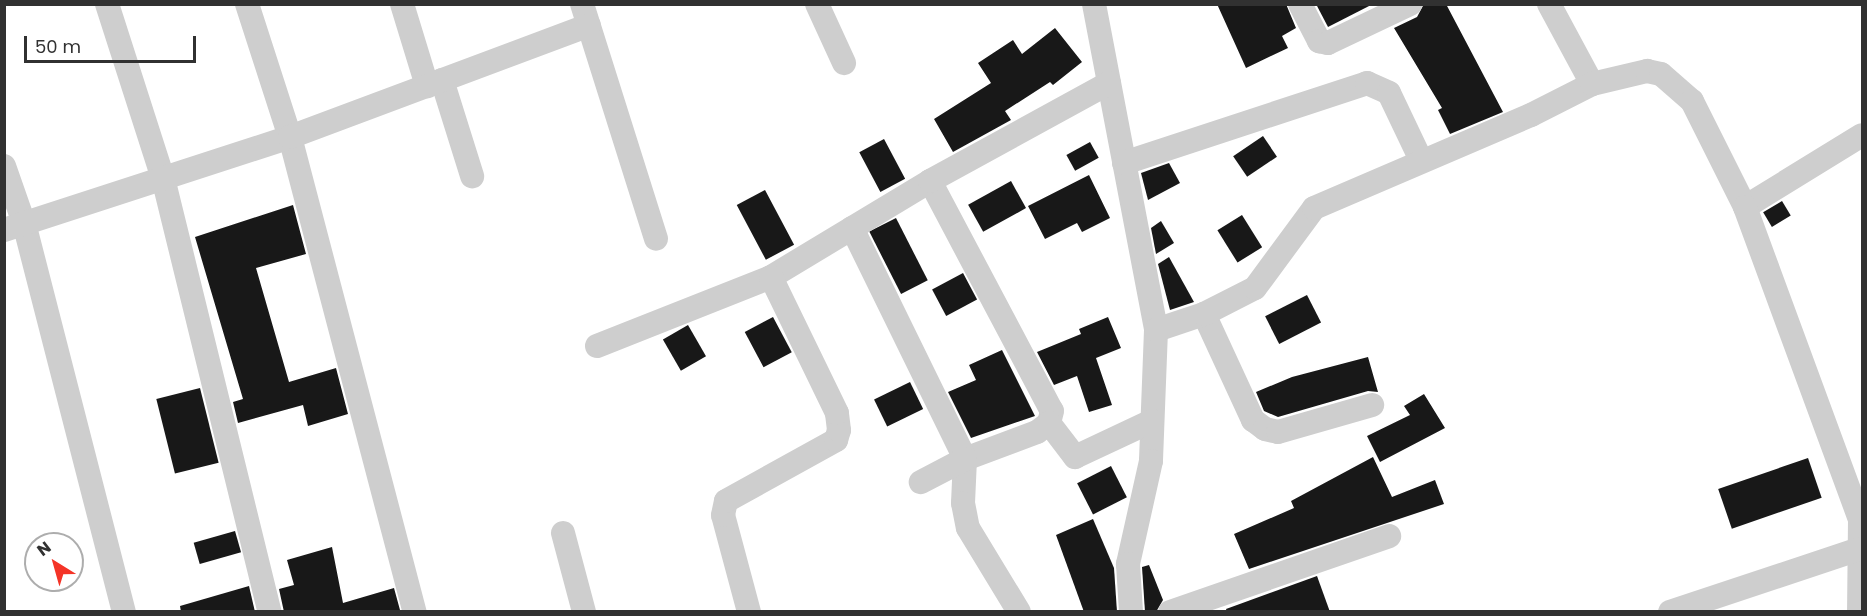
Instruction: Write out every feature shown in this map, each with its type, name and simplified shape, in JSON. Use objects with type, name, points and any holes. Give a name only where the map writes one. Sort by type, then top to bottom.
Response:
[{"type":"street","points":[[107,4],[163,178],[270,612]]},
{"type":"street","points":[[247,4],[290,137],[415,612]]},
{"type":"street","points":[[402,4],[472,176]]},
{"type":"street","points":[[817,4],[844,63]]},
{"type":"street","points":[[1094,4],[1156,330],[1150,469],[1128,564],[1131,612]]},
{"type":"street","points":[[1300,4],[1319,41],[1328,43],[1410,4]]},
{"type":"street","points":[[1549,4],[1592,84]]},
{"type":"street","points":[[14,227],[290,137],[434,83],[585,15],[656,239]]},
{"type":"street","points":[[1156,330],[1204,314],[1255,288],[1314,208],[1421,160],[1531,115],[1592,84],[1647,71],[1661,74],[1678,86],[1692,101],[1745,207],[1860,520],[1859,612]]},
{"type":"street","points":[[597,346],[771,277],[930,181],[1109,83]]},
{"type":"street","points":[[1124,163],[1367,83],[1389,93],[1421,160]]},
{"type":"street","points":[[1745,207],[1863,135]]},
{"type":"street","points":[[4,166],[14,227],[124,612]]},
{"type":"street","points":[[921,482],[965,459],[1037,432],[1048,423],[1052,411],[930,181]]},
{"type":"street","points":[[852,228],[965,459],[963,503],[968,528],[1019,612]]},
{"type":"street","points":[[749,612],[723,515],[726,501],[836,440],[839,430],[837,412],[771,277]]},
{"type":"street","points":[[1204,314],[1253,420],[1265,429],[1278,432],[1372,405]]},
{"type":"street","points":[[1048,423],[1075,457],[1152,421]]},
{"type":"street","points":[[562,533],[584,612]]},
{"type":"street","points":[[1170,612],[1389,536]]},
{"type":"street","points":[[1670,612],[1860,549]]},
{"type":"building","points":[[1217,4],[1286,4],[1296,28],[1282,36],[1288,48],[1246,68]]},
{"type":"building","points":[[1316,4],[1373,4],[1328,27]]},
{"type":"building","points":[[1424,4],[1446,4],[1503,112],[1450,134],[1438,110],[1442,108],[1394,28],[1417,17]]},
{"type":"building","points":[[1055,28],[1082,62],[1053,85],[1050,82],[1005,111],[1011,120],[953,152],[934,119],[991,83],[978,63],[1013,40],[1022,54]]},
{"type":"building","points":[[1263,136],[1277,157],[1247,177],[1233,156]]},
{"type":"building","points":[[884,139],[905,179],[880,192],[859,152]]},
{"type":"building","points":[[1090,142],[1099,158],[1075,171],[1066,155]]},
{"type":"building","points":[[1169,163],[1180,183],[1148,200],[1141,173]]},
{"type":"building","points":[[1089,175],[1110,218],[1082,232],[1077,223],[1045,239],[1028,206]]},
{"type":"building","points":[[1011,181],[1026,208],[983,232],[968,205]]},
{"type":"building","points":[[765,190],[794,245],[766,260],[737,205]]},
{"type":"building","points":[[1782,201],[1791,216],[1772,227],[1763,212]]},
{"type":"building","points":[[293,205],[306,254],[256,268],[289,382],[336,368],[348,414],[308,426],[303,405],[238,423],[233,402],[243,399],[195,237]]},
{"type":"building","points":[[1242,215],[1262,247],[1238,263],[1217,230]]},
{"type":"building","points":[[896,218],[928,280],[901,294],[869,232]]},
{"type":"building","points":[[1161,221],[1174,243],[1156,254],[1151,228]]},
{"type":"building","points":[[1169,257],[1194,302],[1170,310],[1158,264]]},
{"type":"building","points":[[963,273],[977,299],[946,316],[932,289]]},
{"type":"building","points":[[1307,295],[1321,323],[1279,344],[1265,316]]},
{"type":"building","points":[[773,317],[792,352],[764,367],[745,332]]},
{"type":"building","points":[[1108,317],[1121,348],[1096,358],[1112,405],[1089,412],[1077,376],[1054,385],[1037,352],[1081,334],[1079,329]]},
{"type":"building","points":[[688,325],[706,356],[681,371],[663,340]]},
{"type":"building","points":[[1002,350],[1035,416],[971,438],[948,392],[976,380],[969,365]]},
{"type":"building","points":[[1368,357],[1378,392],[1368,391],[1278,417],[1264,411],[1256,392],[1292,377]]},
{"type":"building","points":[[910,382],[923,409],[887,426],[874,400]]},
{"type":"building","points":[[200,388],[219,463],[175,474],[156,399]]},
{"type":"building","points":[[1424,394],[1445,428],[1380,462],[1367,436],[1410,415],[1404,406]]},
{"type":"building","points":[[1373,457],[1392,497],[1435,480],[1444,504],[1249,569],[1234,534],[1294,508],[1291,501]]},
{"type":"building","points":[[1808,458],[1822,498],[1732,529],[1718,489]]},
{"type":"building","points":[[1111,466],[1127,497],[1093,514],[1077,483]]},
{"type":"building","points":[[1093,519],[1114,568],[1117,612],[1084,612],[1056,535]]},
{"type":"building","points":[[235,531],[241,552],[200,564],[194,543]]},
{"type":"building","points":[[332,547],[343,603],[394,588],[400,610],[284,612],[279,589],[294,585],[287,560]]},
{"type":"building","points":[[1149,565],[1163,600],[1156,612],[1145,612],[1142,567]]},
{"type":"building","points":[[1317,576],[1330,612],[1227,612],[1226,609]]},
{"type":"building","points":[[249,586],[255,612],[181,612],[180,606]]}]
